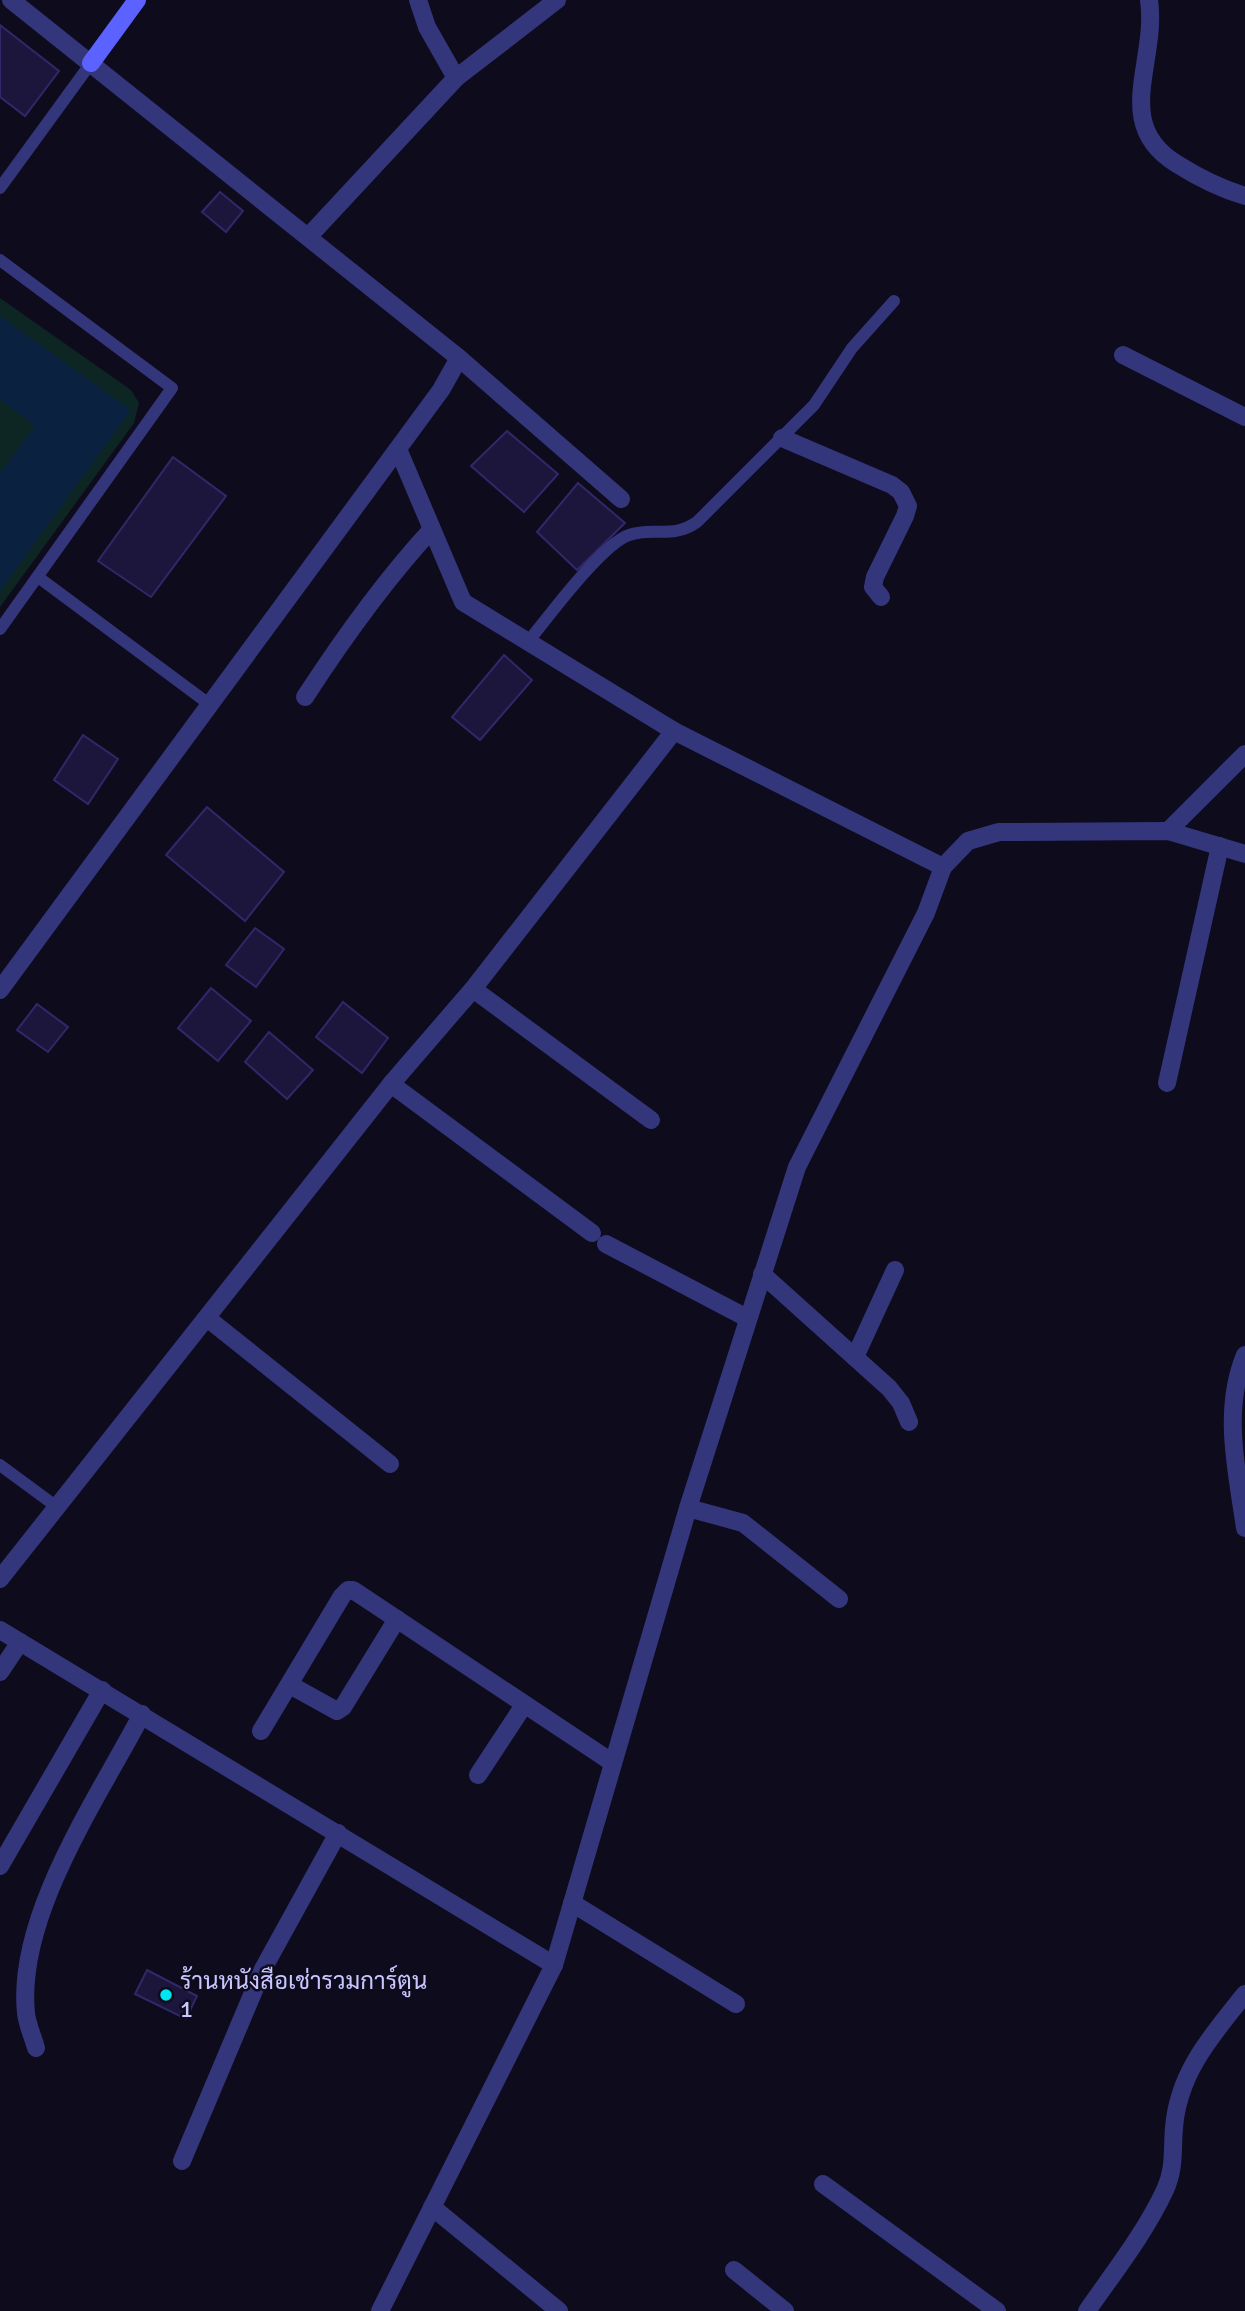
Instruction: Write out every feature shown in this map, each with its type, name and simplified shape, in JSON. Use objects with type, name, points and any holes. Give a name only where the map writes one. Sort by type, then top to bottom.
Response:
[{"type":"street","points":[[10,0],[459,358],[621,499]]},
{"type":"street","points":[[91,63],[137,0]]},
{"type":"street","points":[[418,0],[427,27],[456,78]]},
{"type":"street","points":[[309,236],[377,159],[456,78],[557,0]]},
{"type":"street","points":[[1149,0],[1150,27],[1141,111],[1146,136],[1160,153],[1212,186],[1245,196]]},
{"type":"street","points":[[1123,355],[1245,417]]},
{"type":"street","points":[[0,989],[441,390],[459,358]]},
{"type":"street","points":[[782,438],[892,485],[901,492],[908,506],[905,516],[874,577],[873,587],[880,597]]},
{"type":"street","points":[[398,449],[463,602],[674,731],[943,867]]},
{"type":"street","points":[[305,697],[352,626],[397,567],[432,529]]},
{"type":"street","points":[[0,1579],[391,1084],[473,989],[674,731]]},
{"type":"street","points":[[1168,831],[1245,754]]},
{"type":"street","points":[[388,2308],[432,2207],[554,1965],[688,1508],[797,1167],[926,913],[943,867],[968,841],[999,832],[1168,831],[1245,854]]},
{"type":"street","points":[[1167,1083],[1220,846]]},
{"type":"street","points":[[473,989],[651,1120]]},
{"type":"street","points":[[391,1084],[599,1238],[747,1318]]},
{"type":"street","points":[[855,1356],[895,1270]]},
{"type":"street","points":[[762,1274],[889,1388],[901,1403],[909,1422]]},
{"type":"street","points":[[206,1318],[390,1464]]},
{"type":"street","points":[[1245,1355],[1234,1395],[1232,1438],[1245,1528]]},
{"type":"street","points":[[688,1508],[743,1523],[839,1599]]},
{"type":"street","points":[[261,1731],[348,1590],[353,1590],[613,1763]]},
{"type":"street","points":[[290,1685],[337,1711],[343,1707],[397,1619]]},
{"type":"street","points":[[0,1630],[554,1965]]},
{"type":"street","points":[[0,1672],[20,1642]]},
{"type":"street","points":[[0,1866],[103,1690]]},
{"type":"street","points":[[478,1775],[524,1705]]},
{"type":"street","points":[[36,2049],[26,2014],[26,1971],[33,1934],[52,1883],[142,1714]]},
{"type":"street","points":[[182,2161],[263,1969],[338,1833]]},
{"type":"street","points":[[572,1903],[736,2004]]},
{"type":"street","points":[[1087,2311],[1147,2223],[1166,2190],[1174,2165],[1174,2127],[1182,2085],[1201,2049],[1242,2005]]},
{"type":"street","points":[[823,2184],[997,2311]]},
{"type":"street","points":[[432,2207],[559,2311]]},
{"type":"street","points":[[734,2270],[785,2311]]},
{"type":"lane","points":[[0,188],[91,63]]},
{"type":"lane","points":[[0,260],[172,388],[0,629]]},
{"type":"lane","points":[[528,642],[585,571],[628,535],[683,531],[697,522],[814,405],[852,348],[894,301]]},
{"type":"lane","points":[[37,577],[209,704]]},
{"type":"lane","points":[[0,1465],[57,1507]]},
{"type":"green space","points":[[0,298],[131,390],[139,403],[134,423],[0,607]]},
{"type":"water","points":[[0,316],[131,410],[0,591],[0,473],[35,426],[0,400]]},
{"type":"building","points":[[0,25],[59,71],[25,116],[0,97]]},
{"type":"building","points":[[220,192],[243,211],[226,232],[202,212]]},
{"type":"building","points":[[507,431],[558,474],[524,512],[471,466]]},
{"type":"building","points":[[173,457],[226,496],[151,597],[98,561]]},
{"type":"building","points":[[578,483],[625,523],[577,570],[537,532]]},
{"type":"building","points":[[504,655],[532,680],[480,740],[452,717]]},
{"type":"building","points":[[83,735],[118,759],[88,804],[54,780]]},
{"type":"building","points":[[207,807],[284,872],[245,921],[166,855]]},
{"type":"building","points":[[255,928],[284,949],[256,987],[226,965]]},
{"type":"building","points":[[211,988],[251,1021],[218,1061],[178,1028]]},
{"type":"building","points":[[343,1002],[388,1038],[362,1073],[316,1037]]},
{"type":"building","points":[[37,1004],[68,1027],[48,1052],[17,1030]]},
{"type":"building","points":[[269,1032],[313,1070],[287,1099],[245,1062]]},
{"type":"building","name":"ร้านหนังสือเช่ารวมการ์ตูน 1","points":[[147,1970],[197,1996],[186,2019],[135,1994]]},
{"type":"place","name":"ร้านหนังสือเช่ารวมการ์ตูน 1","points":[[166,1995]]}]
